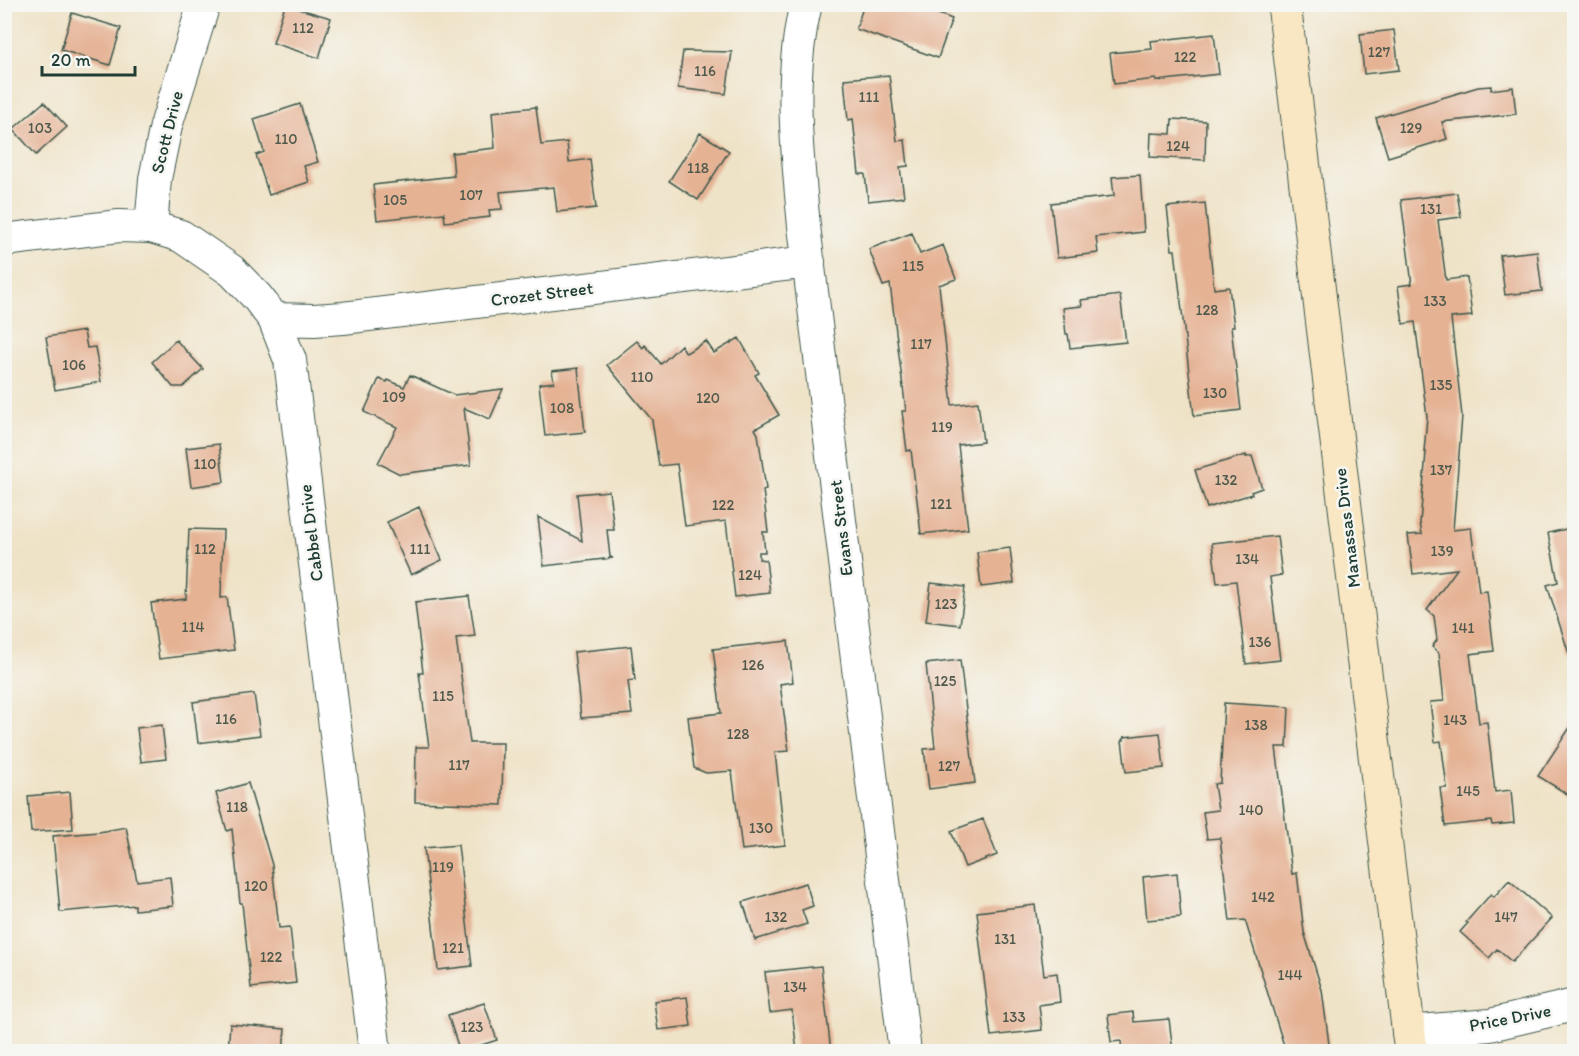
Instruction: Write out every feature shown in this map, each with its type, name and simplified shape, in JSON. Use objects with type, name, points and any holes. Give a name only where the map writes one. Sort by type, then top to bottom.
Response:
[{"type":"main road","name":"Manassas Drive","points":[[1284,4],[1410,1042]]},
{"type":"street","name":"Scott Drive","points":[[151,227],[155,179],[166,126],[204,4]]},
{"type":"street","name":"Evans Street","points":[[806,4],[795,83],[796,142],[804,226],[905,1052]]},
{"type":"street","name":"Cabbel Drive","points":[[4,240],[119,226],[151,227],[181,236],[232,271],[274,319],[290,360],[375,1052]]},
{"type":"street","name":"Crozet Street","points":[[274,319],[343,318],[809,262]]},
{"type":"street","name":"Price Drive","points":[[1410,1042],[1575,1005]]},
{"type":"building","points":[[864,4],[912,4],[952,19],[938,58],[856,29]]},
{"type":"building","points":[[285,5],[331,18],[319,58],[273,43]]},
{"type":"building","points":[[72,13],[121,28],[110,65],[61,50]]},
{"type":"building","points":[[1394,30],[1399,70],[1364,74],[1360,34]]},
{"type":"building","points":[[1214,34],[1219,74],[1114,84],[1110,53],[1152,49],[1151,41]]},
{"type":"building","points":[[683,51],[732,52],[726,94],[678,88]]},
{"type":"building","points":[[889,75],[897,141],[905,140],[908,166],[900,167],[904,197],[868,201],[865,174],[859,174],[853,119],[848,120],[844,79]]},
{"type":"building","points":[[1491,86],[1491,90],[1513,87],[1516,114],[1442,122],[1447,139],[1388,157],[1376,118],[1478,87]]},
{"type":"building","points":[[44,102],[67,127],[36,155],[13,129]]},
{"type":"building","points":[[300,104],[318,162],[304,166],[309,182],[269,195],[256,155],[264,152],[254,119]]},
{"type":"building","points":[[536,107],[541,145],[567,142],[569,162],[590,159],[596,208],[557,212],[554,187],[500,192],[502,209],[489,210],[490,217],[445,222],[444,213],[377,220],[373,185],[454,176],[452,153],[495,148],[492,112]]},
{"type":"building","points":[[1172,119],[1206,121],[1205,160],[1150,157],[1151,133],[1171,134]]},
{"type":"building","points":[[700,133],[729,151],[698,200],[669,181]]},
{"type":"building","points":[[1140,175],[1144,232],[1096,237],[1098,253],[1057,258],[1051,203],[1114,196],[1112,177]]},
{"type":"building","points":[[1457,193],[1461,217],[1438,220],[1446,280],[1467,277],[1472,316],[1451,318],[1462,416],[1453,530],[1471,528],[1479,592],[1487,591],[1494,651],[1470,654],[1479,723],[1487,722],[1495,792],[1511,790],[1514,823],[1492,825],[1491,821],[1445,826],[1440,788],[1447,788],[1441,741],[1435,742],[1430,702],[1444,701],[1439,653],[1432,647],[1437,640],[1434,616],[1427,610],[1457,569],[1413,574],[1408,535],[1422,534],[1420,523],[1427,417],[1415,322],[1403,324],[1398,286],[1412,284],[1401,200]]},
{"type":"building","points":[[1205,203],[1214,289],[1229,287],[1234,327],[1231,327],[1241,410],[1194,416],[1175,250],[1172,250],[1167,207]]},
{"type":"building","points":[[912,233],[920,254],[943,245],[956,279],[939,285],[952,405],[978,402],[983,442],[958,445],[968,529],[921,534],[911,450],[907,451],[902,411],[906,411],[890,284],[883,286],[869,249]]},
{"type":"building","points":[[1537,251],[1542,291],[1505,295],[1500,255]]},
{"type":"building","points":[[1120,295],[1126,342],[1070,348],[1063,308],[1082,306],[1081,300]]},
{"type":"building","points":[[84,331],[87,348],[95,347],[101,382],[55,390],[46,337]]},
{"type":"building","points":[[739,338],[759,373],[755,375],[779,415],[755,429],[758,434],[766,489],[763,490],[768,532],[763,532],[765,552],[759,552],[759,559],[766,560],[770,593],[735,597],[726,521],[685,526],[677,464],[659,466],[652,420],[607,365],[637,341],[643,348],[645,345],[661,364],[681,345],[686,353],[706,341],[714,353]]},
{"type":"building","points":[[176,340],[203,369],[183,387],[173,387],[152,362]]},
{"type":"building","points":[[578,368],[585,432],[545,436],[539,384],[554,382],[552,371]]},
{"type":"building","points":[[410,375],[454,395],[503,389],[490,419],[464,408],[471,465],[400,474],[378,463],[397,427],[364,412],[379,379],[404,387]]},
{"type":"building","points":[[219,444],[224,482],[191,487],[186,448]]},
{"type":"building","points":[[1246,455],[1246,457],[1252,456],[1262,488],[1251,492],[1252,494],[1207,508],[1195,470]]},
{"type":"building","points":[[609,491],[614,530],[607,530],[610,557],[613,558],[544,566],[538,517],[582,541],[577,494]]},
{"type":"building","points":[[419,507],[442,560],[411,575],[387,522]]},
{"type":"building","points":[[1575,527],[1575,653],[1569,654],[1547,585],[1558,582],[1548,533]]},
{"type":"building","points":[[189,529],[223,530],[221,598],[227,597],[234,650],[159,659],[151,603],[186,599]]},
{"type":"building","points":[[1277,536],[1282,575],[1270,577],[1280,660],[1246,664],[1236,581],[1217,583],[1212,543]]},
{"type":"building","points":[[1010,548],[1014,583],[981,587],[977,552]]},
{"type":"building","points":[[931,583],[965,587],[960,625],[926,621]]},
{"type":"building","points":[[469,596],[475,636],[456,638],[470,743],[503,743],[502,805],[415,802],[416,747],[429,747],[419,673],[423,673],[415,602]]},
{"type":"building","points":[[788,641],[793,682],[780,684],[789,751],[775,752],[785,845],[742,850],[732,771],[706,773],[694,768],[688,717],[721,713],[713,649]]},
{"type":"building","points":[[631,646],[635,680],[628,681],[632,714],[581,718],[574,652]]},
{"type":"building","points":[[960,660],[975,783],[929,789],[924,749],[935,748],[926,664]]},
{"type":"building","points":[[254,694],[260,735],[198,743],[193,702]]},
{"type":"building","points":[[1224,703],[1289,707],[1287,747],[1276,747],[1292,874],[1297,873],[1304,932],[1322,990],[1330,1052],[1286,1052],[1245,920],[1230,921],[1220,838],[1207,839],[1203,812],[1218,810],[1214,784],[1220,783]]},
{"type":"building","points":[[1575,720],[1575,799],[1538,776]]},
{"type":"building","points":[[162,725],[166,759],[141,762],[137,728]]},
{"type":"building","points":[[1160,733],[1164,768],[1126,772],[1122,740],[1124,737]]},
{"type":"building","points":[[248,783],[272,865],[279,928],[290,927],[296,983],[251,988],[232,829],[227,831],[216,793]]},
{"type":"building","points":[[70,792],[73,829],[31,832],[28,796]]},
{"type":"building","points":[[983,819],[997,855],[965,867],[951,831]]},
{"type":"building","points":[[126,827],[137,881],[170,877],[173,906],[135,910],[135,905],[60,912],[53,836]]},
{"type":"building","points":[[458,845],[472,966],[438,970],[424,848]]},
{"type":"building","points":[[1177,873],[1181,917],[1147,920],[1143,877]]},
{"type":"building","points":[[1509,880],[1552,918],[1512,962],[1497,949],[1489,958],[1460,932],[1491,894],[1494,897]]},
{"type":"building","points":[[806,883],[813,906],[802,910],[807,924],[755,940],[743,902]]},
{"type":"building","points":[[1035,905],[1044,975],[1057,973],[1060,1002],[1039,1005],[1042,1030],[991,1036],[977,912]]},
{"type":"building","points":[[821,966],[831,1052],[797,1052],[792,1010],[770,1013],[765,972]]},
{"type":"building","points":[[687,997],[691,1026],[658,1030],[654,1001]]},
{"type":"building","points":[[484,1003],[497,1040],[460,1052],[448,1015]]},
{"type":"building","points":[[1133,1012],[1134,1022],[1169,1019],[1173,1052],[1122,1052],[1121,1041],[1111,1042],[1108,1015]]},
{"type":"building","points":[[230,1024],[285,1029],[283,1052],[228,1052]]}]
